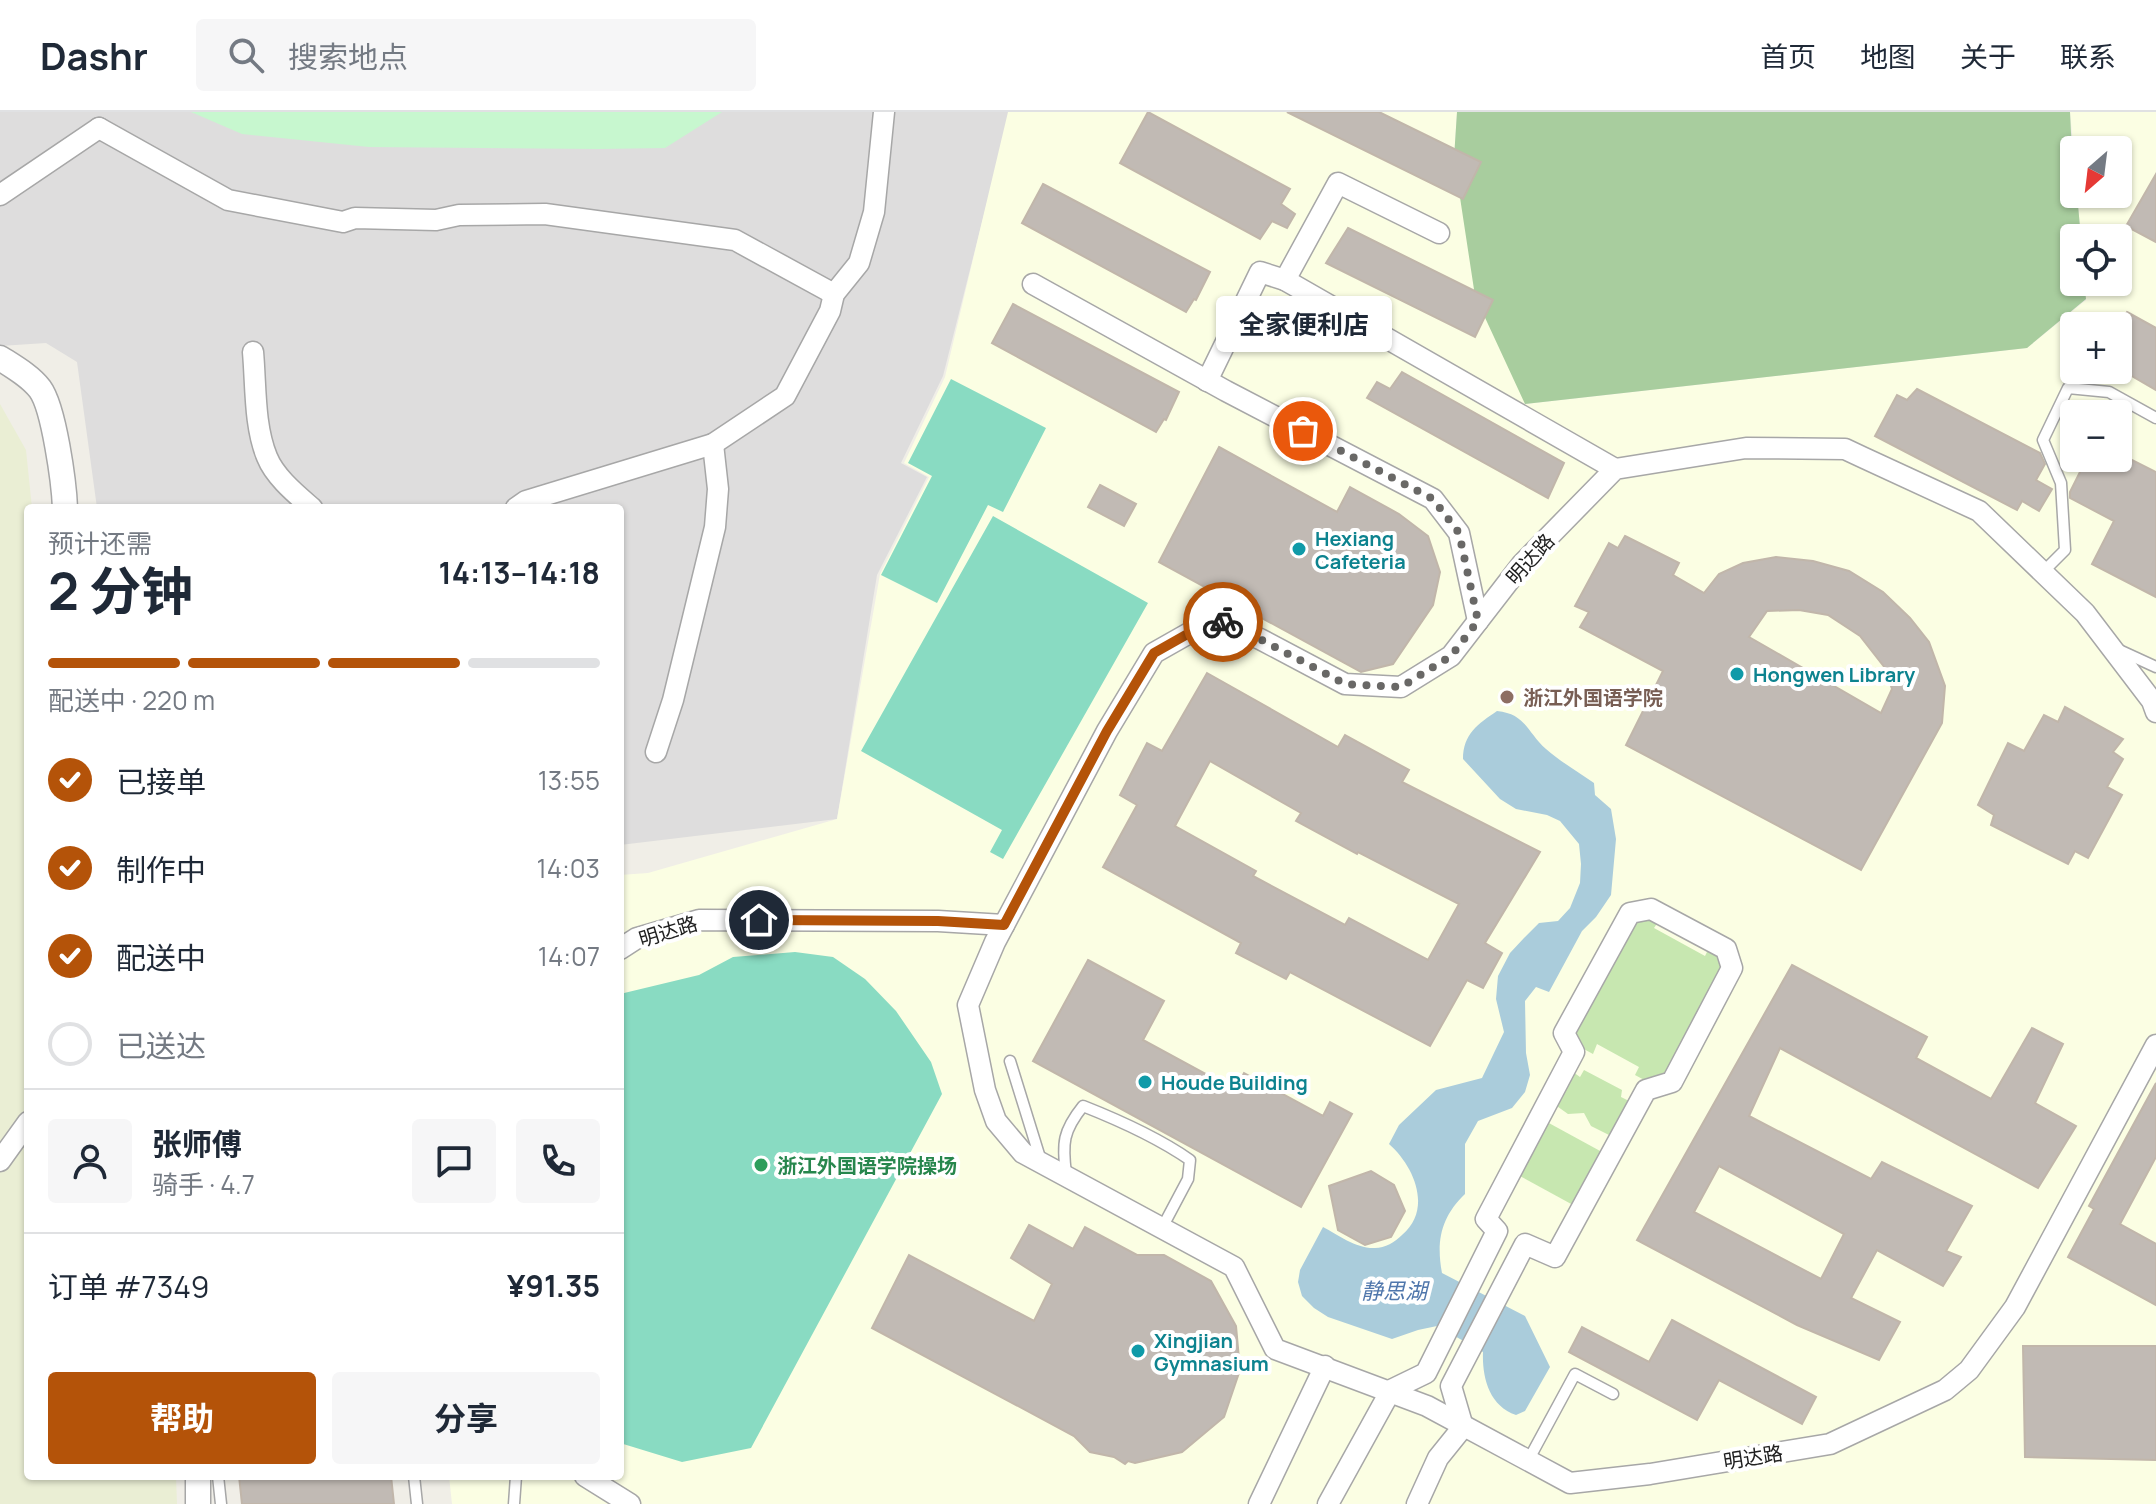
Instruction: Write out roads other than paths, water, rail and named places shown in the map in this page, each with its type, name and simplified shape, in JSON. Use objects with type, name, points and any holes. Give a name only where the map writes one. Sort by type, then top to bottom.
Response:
[{"type":"street","points":[[522,504],[713,444],[785,396],[830,311],[834,294],[859,263],[874,212],[884,112]]},
{"type":"street","points":[[0,195],[99,120],[228,200],[343,222],[355,218],[436,220],[459,215],[545,214],[735,240],[834,294]]},
{"type":"street","points":[[1285,280],[1338,183],[1439,233]]},
{"type":"street","points":[[1207,381],[1260,272],[1285,280],[1615,469],[1746,448],[1845,449],[1979,511],[2085,613],[2152,701],[2156,712]]},
{"type":"street","points":[[1033,284],[1207,381],[1433,499],[1459,533],[1478,621]]},
{"type":"street","points":[[253,352],[259,422],[267,458],[291,490],[307,504]]},
{"type":"street","points":[[0,358],[22,372],[41,391],[54,432],[64,504]]},
{"type":"street","points":[[656,752],[673,700],[715,527],[718,489],[713,444]]},
{"type":"street","name":"明达路","points":[[1615,469],[1522,564],[1451,656],[1401,687],[1345,684],[1260,639],[1214,619],[1154,653],[1107,731],[1004,925],[968,1005],[985,1090],[996,1121],[1023,1153],[1234,1267],[1275,1349],[1427,1406],[1570,1483],[1650,1474],[1830,1444],[1945,1390],[1969,1370],[2015,1307],[2156,1045]]},
{"type":"street","points":[[1328,1504],[1391,1390],[1426,1373],[1497,1231],[1486,1219],[1574,1052],[1564,1033],[1630,913],[1651,909],[1726,949],[1732,968],[1672,1082],[1646,1090],[1555,1257],[1525,1244],[1451,1386],[1463,1427],[1438,1458],[1417,1504]]},
{"type":"street","name":"明达路","points":[[624,946],[637,938],[699,920],[938,921],[1004,925]]},
{"type":"street","points":[[0,1161],[24,1128]]},
{"type":"street","points":[[1259,1504],[1325,1366]]},
{"type":"street","points":[[198,1480],[198,1504]]},
{"type":"street","points":[[591,1480],[630,1504]]},
{"type":"lane","points":[[2043,572],[2065,550],[2061,483],[2043,440],[2068,388],[2109,392],[2156,418]]},
{"type":"lane","points":[[2110,646],[2156,667]]},
{"type":"lane","points":[[1010,1061],[1041,1163]]},
{"type":"lane","points":[[1066,1176],[1063,1145],[1070,1123],[1083,1106],[1165,1142],[1190,1160],[1188,1179],[1162,1228]]},
{"type":"lane","points":[[1529,1459],[1575,1374],[1613,1394]]},
{"type":"lane","points":[[218,1480],[221,1504]]},
{"type":"lane","points":[[414,1480],[417,1504]]},
{"type":"lane","points":[[514,1504],[516,1480]]},
{"type":"water","name":"静思湖","points":[[1497,711],[1520,720],[1546,749],[1594,783],[1595,795],[1611,809],[1616,839],[1611,895],[1582,931],[1549,992],[1536,987],[1525,1001],[1526,1053],[1530,1075],[1525,1092],[1512,1108],[1478,1121],[1465,1144],[1465,1194],[1450,1212],[1440,1240],[1442,1273],[1525,1316],[1550,1367],[1525,1411],[1516,1415],[1493,1398],[1486,1381],[1483,1352],[1437,1326],[1392,1339],[1328,1317],[1302,1296],[1298,1282],[1300,1270],[1323,1227],[1355,1244],[1375,1248],[1393,1242],[1411,1225],[1417,1213],[1416,1188],[1406,1164],[1389,1144],[1399,1125],[1436,1090],[1482,1078],[1504,1032],[1496,999],[1498,976],[1510,953],[1539,923],[1558,921],[1570,908],[1580,883],[1579,844],[1560,821],[1516,809],[1500,799],[1463,759],[1469,736]]},
{"type":"place","name":"全家便利店","points":[[1303,431]]},
{"type":"place","name":"Hexiang Cafeteria","points":[[1299,549]]},
{"type":"place","name":"Hongwen Library","points":[[1737,674]]},
{"type":"place","name":"浙江外国语学院","points":[[1507,697]]},
{"type":"place","name":"Houde Building","points":[[1145,1082]]},
{"type":"place","name":"浙江外国语学院操场","points":[[761,1165]]},
{"type":"place","name":"Xingjian Gymnasium","points":[[1138,1351]]}]
